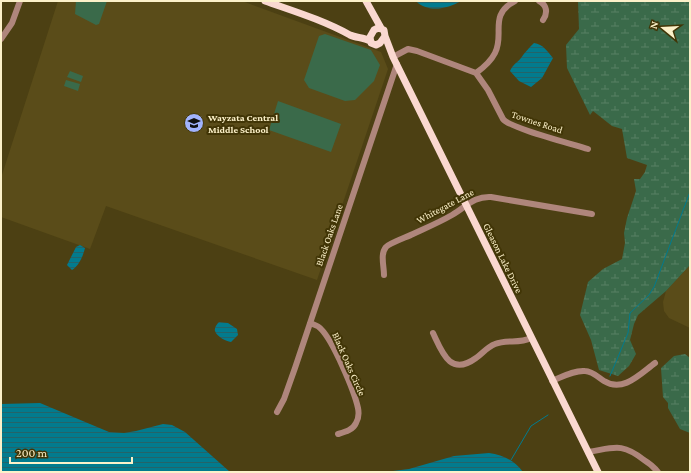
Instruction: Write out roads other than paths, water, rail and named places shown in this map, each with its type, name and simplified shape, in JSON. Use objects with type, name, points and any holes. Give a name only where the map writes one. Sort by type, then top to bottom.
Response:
[{"type":"main road","name":"Gleason Lake Drive","points":[[268,1],[347,33],[352,32],[370,38],[373,44],[380,44],[394,57]]},
{"type":"main road","points":[[366,1],[378,28],[370,38]]},
{"type":"main road","name":"Gleason Lake Drive","points":[[378,28],[384,30],[394,57],[598,472]]},
{"type":"main road","points":[[380,44],[385,36]]},
{"type":"street","points":[[1,39],[12,23],[20,1]]},
{"type":"street","points":[[394,57],[408,50],[416,51],[476,73],[488,63],[495,53],[498,40],[498,21],[501,14],[510,4],[515,1]]},
{"type":"street","points":[[539,1],[546,9],[543,20]]},
{"type":"street","name":"Black Oaks Lane","points":[[277,412],[284,399],[310,323],[394,57]]},
{"type":"street","name":"Townes Road","points":[[476,73],[507,124],[588,149]]},
{"type":"street","name":"Whitegate Lane","points":[[384,275],[383,253],[387,246],[454,214],[466,204],[480,198],[491,197],[592,214]]},
{"type":"street","name":"Black Oaks Circle","points":[[310,323],[318,326],[322,330],[332,345],[350,385],[358,408],[359,416],[356,424],[347,432],[338,434]]},
{"type":"street","points":[[433,333],[446,360],[456,364],[468,363],[495,344],[501,342],[523,342],[531,338]]},
{"type":"street","points":[[552,381],[584,371],[595,374],[609,384],[620,385],[631,381],[655,363]]},
{"type":"street","points":[[588,452],[616,447],[628,449],[658,472]]},
{"type":"water","points":[[416,1],[461,1],[444,8],[432,8],[421,5]]},
{"type":"water","points":[[534,43],[543,47],[553,58],[542,78],[531,87],[519,81],[510,71]]},
{"type":"water","points":[[80,245],[85,248],[79,263],[72,270],[67,265],[76,247]]},
{"type":"water","points":[[219,322],[228,323],[237,329],[238,335],[231,342],[222,338],[216,333],[215,329]]},
{"type":"water","points":[[40,403],[109,432],[124,433],[163,424],[172,425],[185,432],[230,472],[1,472],[1,404]]},
{"type":"water","points":[[489,453],[508,459],[516,464],[523,472],[385,472],[409,469],[454,456]]},
{"type":"waterway","points":[[610,376],[628,333],[630,313],[649,295],[654,287],[690,192]]},
{"type":"waterway","points":[[511,460],[531,426],[548,415]]},
{"type":"place","name":"Wayzata Central Middle School","points":[[194,123]]}]
